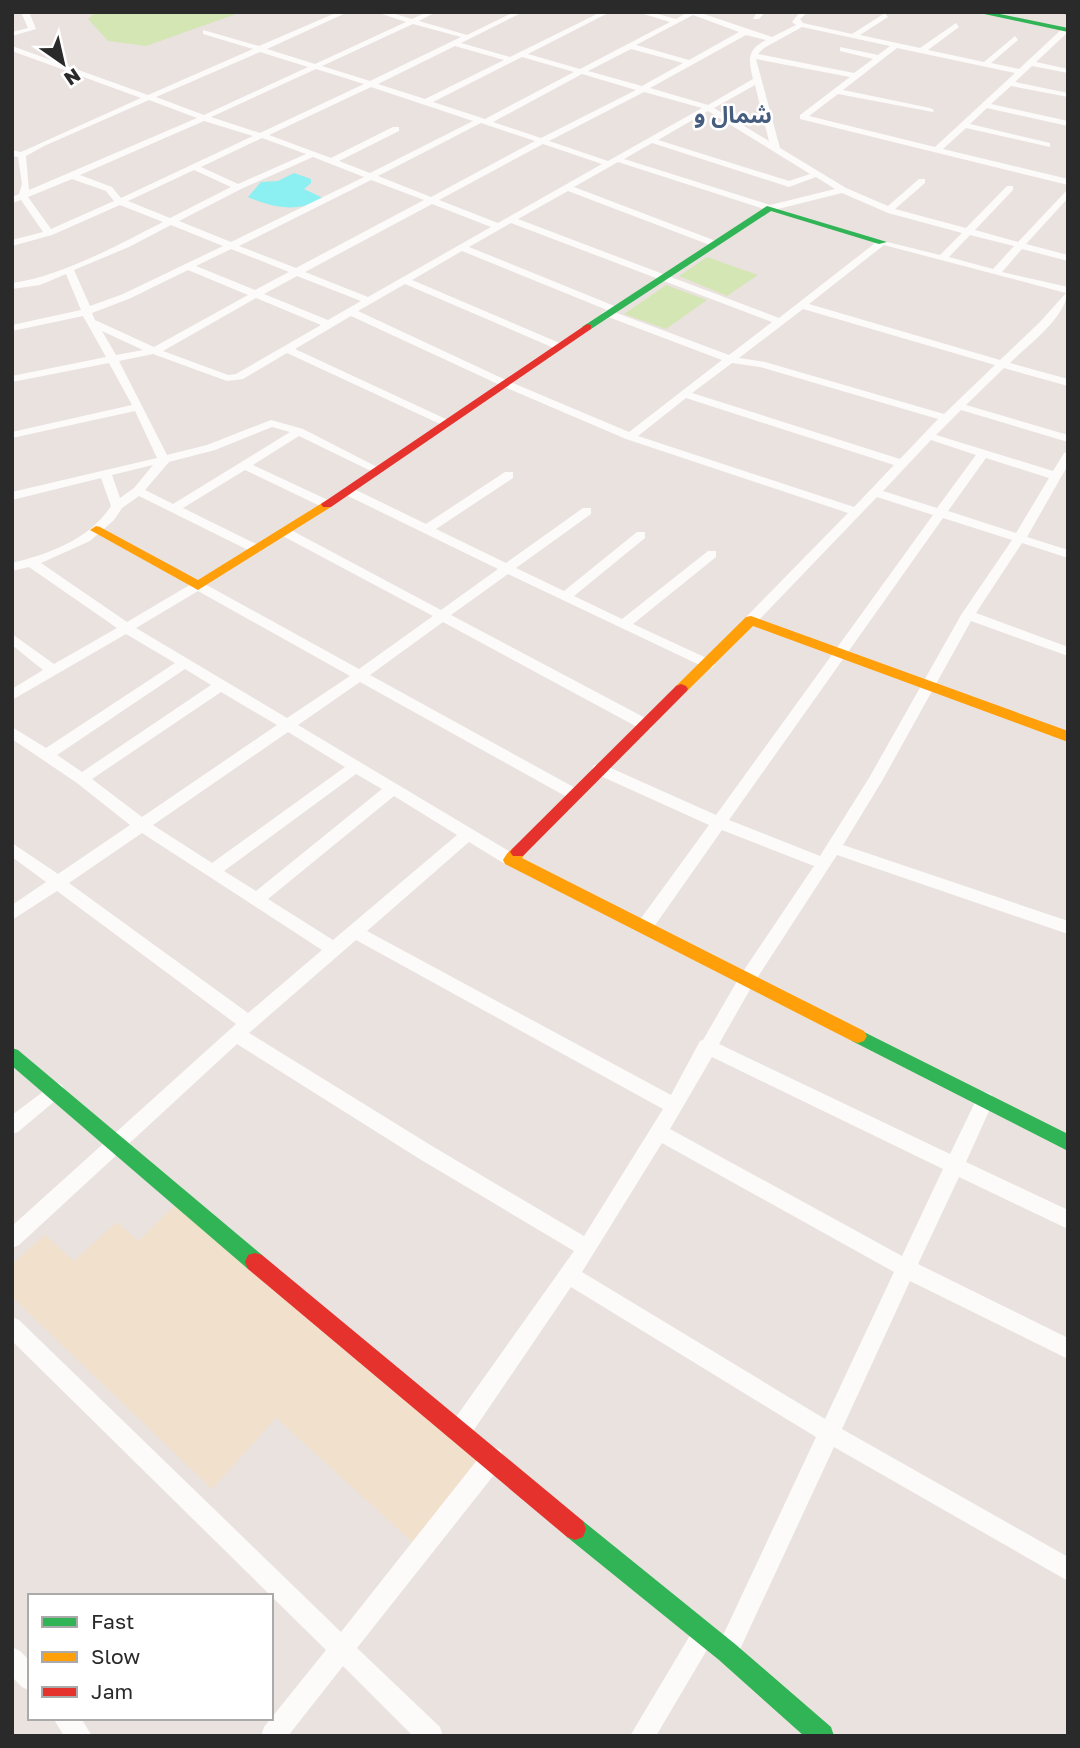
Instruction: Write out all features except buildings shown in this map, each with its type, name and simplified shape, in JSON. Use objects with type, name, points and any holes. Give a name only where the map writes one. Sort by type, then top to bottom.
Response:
[{"type":"street","points":[[12,34],[32,29],[25,12]]},
{"type":"street","points":[[49,233],[23,196],[26,184],[17,154],[345,12]]},
{"type":"street","points":[[379,12],[468,37]]},
{"type":"street","points":[[12,200],[204,118],[433,12]]},
{"type":"street","points":[[12,243],[49,233],[195,167],[520,12]]},
{"type":"street","points":[[426,102],[607,12]]},
{"type":"street","points":[[640,12],[676,21]]},
{"type":"street","points":[[12,328],[86,312],[189,267],[584,71],[692,12],[773,40]]},
{"type":"street","points":[[805,12],[797,18],[796,22],[801,25],[1021,72]]},
{"type":"street","points":[[983,13],[1067,27]]},
{"type":"street","points":[[854,36],[884,15]]},
{"type":"street","points":[[776,150],[753,55],[755,50],[801,25]]},
{"type":"street","points":[[921,51],[956,25]]},
{"type":"street","points":[[936,150],[1067,27]]},
{"type":"street","points":[[1052,43],[1067,27]]},
{"type":"street","points":[[206,32],[542,141],[942,259],[1068,290]]},
{"type":"street","points":[[12,379],[154,351],[745,32]]},
{"type":"street","points":[[986,64],[1015,38]]},
{"type":"street","points":[[455,44],[512,60]]},
{"type":"street","points":[[896,45],[803,117],[1068,182]]},
{"type":"street","points":[[630,46],[690,62]]},
{"type":"street","points":[[12,48],[204,118],[276,139],[500,226]]},
{"type":"street","points":[[842,49],[880,58]]},
{"type":"street","points":[[522,55],[707,107],[844,190],[889,210],[966,233],[1067,256]]},
{"type":"street","points":[[753,55],[856,76]]},
{"type":"street","points":[[1030,63],[1068,71]]},
{"type":"street","points":[[69,270],[88,320],[93,324],[154,351],[232,379],[757,80]]},
{"type":"street","points":[[1009,83],[1068,95]]},
{"type":"street","points":[[838,91],[930,110]]},
{"type":"street","points":[[986,105],[1068,124]]},
{"type":"street","points":[[964,125],[1047,145]]},
{"type":"street","points":[[331,161],[396,129]]},
{"type":"street","points":[[651,140],[789,184],[817,174]]},
{"type":"street","points":[[12,286],[36,283],[69,270],[312,154]]},
{"type":"street","points":[[195,167],[238,187]]},
{"type":"street","points":[[73,176],[109,189],[119,201],[369,301]]},
{"type":"street","points":[[889,210],[922,181]]},
{"type":"street","points":[[789,184],[796,202]]},
{"type":"street","points":[[566,187],[713,243]]},
{"type":"street","points":[[942,259],[1010,188]]},
{"type":"street","points":[[12,695],[128,629],[285,532],[610,311],[770,208],[844,190]]},
{"type":"street","points":[[995,274],[1068,192]]},
{"type":"street","points":[[511,220],[781,322]]},
{"type":"street","points":[[630,437],[683,394],[804,306],[882,242]]},
{"type":"street","points":[[461,247],[731,360],[761,364],[946,418]]},
{"type":"street","points":[[189,267],[328,324]]},
{"type":"street","points":[[404,280],[558,346]]},
{"type":"street","points":[[512,860],[572,793],[708,664],[946,418],[1043,325],[1068,295]]},
{"type":"street","points":[[804,306],[1068,383]]},
{"type":"street","points":[[351,312],[504,383],[630,437],[855,511]]},
{"type":"street","points":[[93,324],[139,407],[164,460]]},
{"type":"street","points":[[287,349],[444,422]]},
{"type":"street","points":[[683,394],[903,464]]},
{"type":"street","points":[[959,406],[1068,439]]},
{"type":"street","points":[[12,435],[139,407]]},
{"type":"street","points":[[12,496],[222,445],[271,423],[299,431],[377,470]]},
{"type":"street","points":[[173,509],[299,431]]},
{"type":"street","points":[[929,436],[1056,476]]},
{"type":"street","points":[[645,926],[838,652],[983,453]]},
{"type":"street","points":[[459,1432],[587,1248],[659,1132],[706,1046],[746,981],[824,864],[875,781],[968,615],[1019,539],[1068,455]]},
{"type":"street","points":[[12,567],[33,563],[58,552],[96,530],[113,514],[117,506],[138,491],[164,460]]},
{"type":"street","points":[[244,465],[326,504]]},
{"type":"street","points":[[106,475],[117,506]]},
{"type":"street","points":[[426,530],[509,475]]},
{"type":"street","points":[[138,491],[256,549]]},
{"type":"street","points":[[348,491],[708,664]]},
{"type":"street","points":[[875,492],[1068,554]]},
{"type":"street","points":[[12,914],[359,676],[587,511]]},
{"type":"street","points":[[96,530],[572,793]]},
{"type":"street","points":[[285,532],[646,725]]},
{"type":"street","points":[[565,597],[641,535]]},
{"type":"street","points":[[622,625],[712,554]]},
{"type":"street","points":[[33,563],[128,629],[467,835],[746,981],[1068,1143]]},
{"type":"street","points":[[968,615],[1068,652]]},
{"type":"street","points":[[751,620],[1068,737]]},
{"type":"street","points":[[12,638],[53,671]]},
{"type":"street","points":[[46,755],[185,663]]},
{"type":"street","points":[[82,779],[221,685]]},
{"type":"street","points":[[12,732],[82,779],[141,825],[333,948]]},
{"type":"street","points":[[213,871],[355,767]]},
{"type":"street","points":[[599,769],[717,822],[824,864]]},
{"type":"street","points":[[257,899],[393,789]]},
{"type":"street","points":[[12,1239],[242,1028],[467,835]]},
{"type":"street","points":[[833,847],[1068,928]]},
{"type":"street","points":[[12,849],[242,1028],[425,1152],[587,1248]]},
{"type":"street","points":[[355,932],[673,1105]]},
{"type":"street","points":[[706,1046],[1068,1220]]},
{"type":"street","points":[[12,1055],[194,1211],[703,1635],[727,1652],[822,1736]]},
{"type":"street","points":[[12,1126],[56,1090]]},
{"type":"street","points":[[727,1652],[985,1100]]},
{"type":"street","points":[[659,1132],[907,1269],[1068,1349]]},
{"type":"street","points":[[569,1275],[829,1433],[1068,1570]]},
{"type":"street","points":[[12,1327],[431,1736]]},
{"type":"street","points":[[273,1736],[493,1458]]},
{"type":"street","points":[[642,1736],[703,1635]]},
{"type":"street","points":[[12,1659],[28,1677]]},
{"type":"street","points":[[67,1720],[80,1736]]},
{"type":"green space","points":[[96,12],[242,12],[146,46],[108,41],[88,19]]},
{"type":"green space","points":[[707,257],[758,275],[727,296],[679,276]]},
{"type":"green space","points":[[666,285],[707,300],[666,329],[624,314]]},
{"type":"sand","points":[[183,1198],[490,1458],[419,1548],[276,1418],[212,1489],[12,1297],[12,1264],[45,1235],[74,1261],[117,1222],[138,1241]]},
{"type":"water","points":[[294,173],[311,179],[311,183],[304,189],[323,198],[304,206],[286,207],[248,197],[261,182],[278,181]]},
{"type":"traffic: fast","points":[[978,12],[1068,30]]},
{"type":"traffic: fast","points":[[587,327],[770,208],[882,242]]},
{"type":"traffic: fast","points":[[858,1036],[1068,1143]]},
{"type":"traffic: fast","points":[[12,1055],[255,1262]]},
{"type":"traffic: fast","points":[[575,1529],[727,1652],[822,1736]]},
{"type":"traffic: slow","points":[[1064,12],[1068,14]]},
{"type":"traffic: slow","points":[[96,530],[198,586],[327,504]]},
{"type":"traffic: slow","points":[[681,689],[751,620],[1068,737]]},
{"type":"traffic: slow","points":[[518,852],[511,860],[858,1036]]},
{"type":"traffic: jam","points":[[327,504],[587,327]]},
{"type":"traffic: jam","points":[[518,852],[681,689]]},
{"type":"traffic: jam","points":[[255,1262],[575,1529]]},
{"type":"district","name":"شمال و","points":[[733,114]]}]
